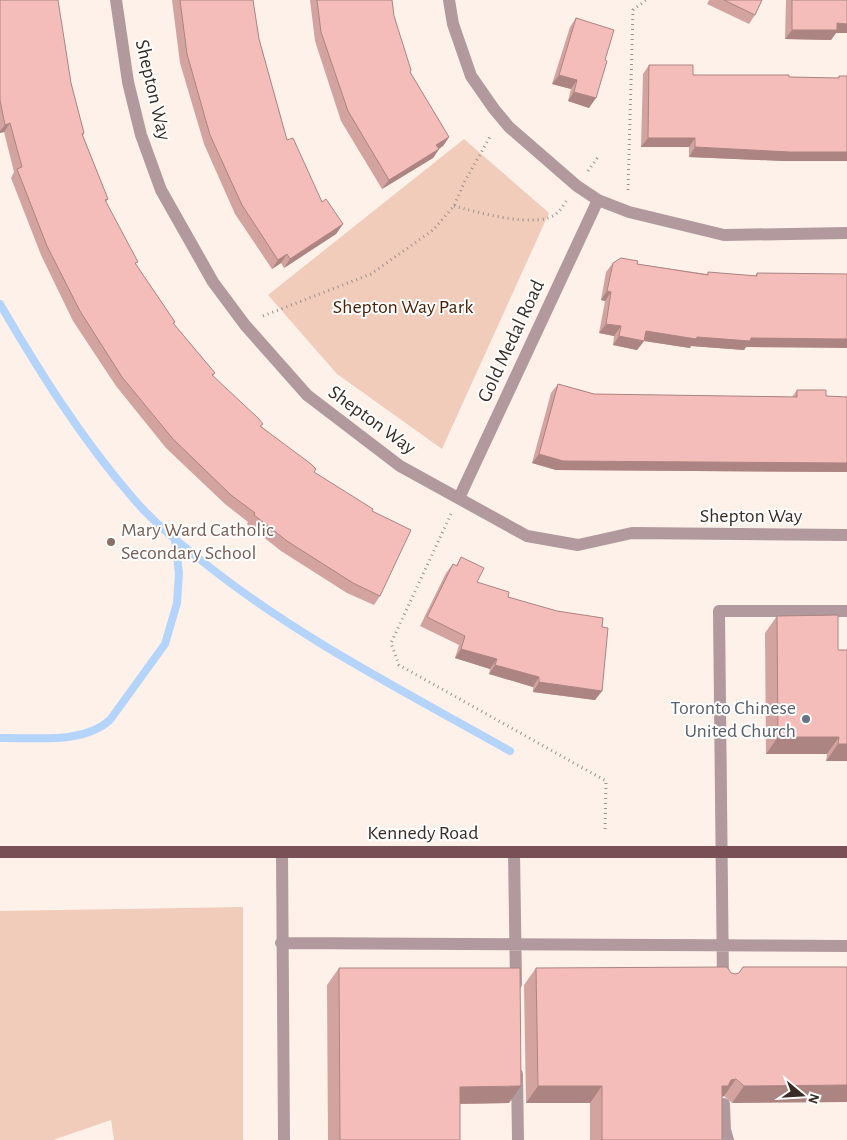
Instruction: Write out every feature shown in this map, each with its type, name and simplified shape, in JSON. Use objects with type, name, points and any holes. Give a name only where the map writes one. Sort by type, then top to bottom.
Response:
[{"type":"main road","name":"Kennedy Road","points":[[0,852],[847,852]]},
{"type":"street","name":"Shepton Way","points":[[116,0],[128,82],[141,135],[161,190],[212,282],[245,325],[307,395],[400,466],[528,536],[578,545],[632,533],[847,535]]},
{"type":"street","points":[[449,0],[453,24],[471,76],[494,109],[516,134],[577,186],[598,200],[629,212],[724,235],[847,233]]},
{"type":"street","name":"Gold Medal Road","points":[[459,498],[598,200]]},
{"type":"street","points":[[723,983],[719,611],[847,611]]},
{"type":"street","points":[[282,852],[281,943],[284,1140]]},
{"type":"street","points":[[514,852],[516,994]]},
{"type":"street","points":[[281,943],[847,946]]},
{"type":"street","points":[[517,1062],[518,1140]]},
{"type":"street","points":[[724,1104],[725,1130],[728,1140]]},
{"type":"path","points":[[628,190],[633,10],[646,0]]},
{"type":"path","points":[[271,313],[371,274],[433,230],[454,206],[483,147]]},
{"type":"path","points":[[454,206],[487,214],[526,220],[549,218],[557,213]]},
{"type":"path","points":[[459,498],[391,643],[399,665],[606,781],[604,852]]},
{"type":"green space","name":"Shepton Way Park","points":[[464,139],[549,213],[442,449],[337,374],[268,295]]},
{"type":"green space","points":[[243,907],[243,1140],[114,1140],[111,1120],[53,1140],[0,1140],[0,911]]},
{"type":"building","points":[[0,0],[58,0],[71,83],[84,133],[82,134],[108,199],[105,200],[138,262],[135,263],[175,322],[173,323],[215,373],[212,375],[258,418],[263,424],[260,426],[311,464],[316,469],[314,472],[373,509],[372,511],[411,530],[380,596],[353,583],[287,541],[254,515],[255,513],[231,495],[173,439],[122,377],[80,311],[47,246],[17,169],[22,167],[10,123],[5,125],[0,100]]},
{"type":"building","points":[[180,0],[253,0],[259,39],[287,140],[293,138],[322,202],[326,199],[343,224],[290,259],[287,254],[278,260],[242,205],[210,135],[187,54]]},
{"type":"building","points":[[317,0],[392,0],[394,16],[411,70],[410,72],[449,137],[436,145],[439,149],[389,180],[348,111],[321,32]]},
{"type":"building","points":[[724,0],[762,0],[755,15]]},
{"type":"building","points":[[792,0],[847,0],[847,24],[837,23],[837,30],[792,30]]},
{"type":"building","points":[[576,18],[614,30],[596,98],[574,92],[577,80],[559,75]]},
{"type":"building","points":[[649,65],[693,65],[693,75],[789,75],[789,77],[839,78],[839,76],[847,76],[847,152],[790,152],[695,147],[695,138],[648,138]]},
{"type":"building","points":[[621,258],[638,261],[637,264],[708,275],[708,272],[757,276],[757,273],[847,274],[847,339],[751,338],[750,341],[697,337],[696,339],[646,331],[644,341],[619,336],[621,326],[606,324],[611,292],[607,291],[613,263]]},
{"type":"building","points":[[558,384],[594,394],[797,397],[797,390],[826,390],[826,396],[847,397],[847,463],[563,461],[539,454]]},
{"type":"building","points":[[461,557],[484,568],[477,582],[509,592],[508,597],[557,611],[603,618],[602,627],[608,628],[602,691],[539,682],[539,677],[495,665],[497,659],[461,649],[465,636],[427,617],[453,564],[457,566]]},
{"type":"building","name":"Toronto Chinese United Church","points":[[838,615],[838,650],[847,650],[847,744],[838,744],[839,737],[778,737],[777,616]]},
{"type":"building","points":[[727,967],[731,973],[735,974],[739,973],[743,967],[847,967],[847,1085],[744,1086],[736,1079],[731,1080],[728,1086],[722,1086],[722,1140],[602,1140],[602,1086],[538,1086],[536,968]]},
{"type":"building","points":[[339,968],[520,968],[521,1086],[460,1087],[460,1140],[340,1140]]},
{"type":"waterway","points":[[0,304],[45,379],[78,428],[113,475],[140,506],[165,530],[238,589],[313,639],[510,751]]},
{"type":"waterway","points":[[0,738],[58,738],[72,736],[99,728],[110,720],[165,644],[177,603],[179,573],[175,540]]},
{"type":"place","name":"Mary Ward Catholic Secondary School","points":[[111,542]]},
{"type":"place","name":"Toronto Chinese United Church","points":[[806,719]]}]
